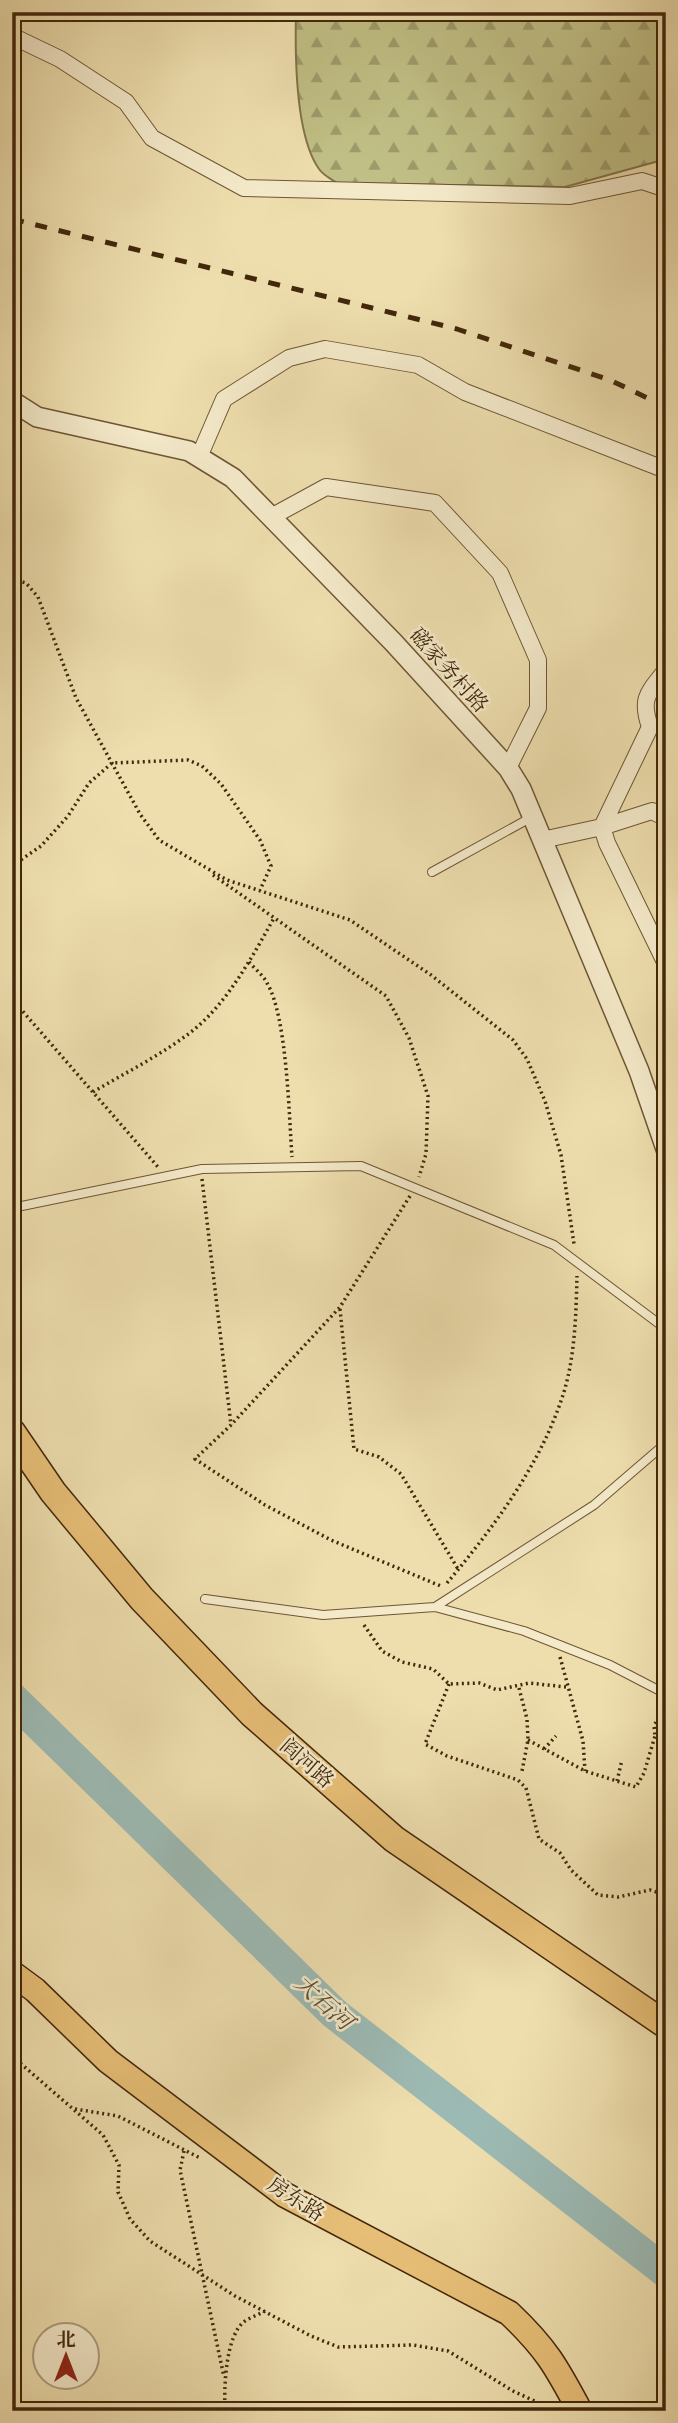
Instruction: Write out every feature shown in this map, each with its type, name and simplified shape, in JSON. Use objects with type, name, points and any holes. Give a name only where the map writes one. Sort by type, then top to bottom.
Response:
[{"type":"highway","name":"阎河路","points":[[12,1432],[53,1492],[142,1599],[252,1714],[394,1839],[666,2025]]},
{"type":"main road","name":"房东路","points":[[12,1973],[35,1990],[108,2061],[285,2195],[509,2313],[538,2341],[557,2366],[580,2411]]},
{"type":"street","points":[[12,36],[60,59],[126,102],[152,138],[244,188],[570,196],[642,181],[666,189]]},
{"type":"street","points":[[199,457],[224,399],[289,358],[326,349],[418,365],[465,392],[666,470]]},
{"type":"street","name":"磁家务村路","points":[[12,401],[37,418],[189,451],[233,478],[393,642],[508,768],[542,840],[639,1071],[666,1149]]},
{"type":"street","points":[[271,517],[326,487],[435,503],[500,573],[538,660],[538,708],[508,768]]},
{"type":"street","points":[[602,827],[650,727],[644,709],[646,695],[666,670]]},
{"type":"street","points":[[542,840],[602,827],[652,811],[666,818]]},
{"type":"street","points":[[602,827],[666,964]]},
{"type":"lane","points":[[432,872],[532,817]]},
{"type":"lane","points":[[12,1208],[202,1170],[361,1166],[554,1245],[666,1329]]},
{"type":"lane","points":[[435,1607],[594,1505],[666,1443]]},
{"type":"lane","points":[[205,1599],[323,1615],[435,1607],[524,1631],[610,1665],[666,1694]]},
{"type":"path","points":[[12,579],[26,583],[38,597],[76,698],[140,814],[159,840],[206,869],[386,996],[409,1038],[428,1096],[426,1154],[415,1188],[340,1307],[231,1426],[195,1459],[265,1505],[331,1540],[443,1587]]},
{"type":"path","points":[[12,866],[41,846],[68,816],[89,783],[112,763],[188,760],[202,766],[221,783],[260,840],[271,866],[260,890]]},
{"type":"path","points":[[206,869],[350,920],[431,975],[513,1040],[527,1059],[545,1101],[561,1155],[577,1262],[576,1318],[563,1396],[542,1446],[492,1528],[443,1587],[435,1607]]},
{"type":"path","points":[[93,1092],[192,1032],[213,1010],[249,962],[274,917]]},
{"type":"path","points":[[249,962],[267,981],[274,997],[285,1070],[293,1168]]},
{"type":"path","points":[[12,999],[166,1177]]},
{"type":"path","points":[[202,1170],[203,1202],[231,1426]]},
{"type":"path","points":[[340,1307],[355,1449],[379,1457],[401,1474],[458,1569]]},
{"type":"path","points":[[356,1611],[382,1651],[402,1661],[433,1669],[449,1684],[479,1683],[497,1690],[529,1684],[566,1687]]},
{"type":"path","points":[[558,1644],[566,1687],[583,1741],[585,1771]]},
{"type":"path","points":[[449,1684],[425,1744],[447,1756],[518,1780],[526,1788],[539,1839],[560,1853],[585,1886],[598,1895],[618,1897],[650,1889],[666,1895]]},
{"type":"path","points":[[519,1687],[527,1719],[528,1740],[522,1771]]},
{"type":"path","points":[[528,1740],[585,1771],[635,1787],[644,1773],[655,1736],[654,1725],[666,1709]]},
{"type":"path","points":[[544,1749],[556,1736]]},
{"type":"path","points":[[655,1736],[666,1741]]},
{"type":"path","points":[[617,1781],[622,1760]]},
{"type":"path","points":[[12,2056],[103,2135],[119,2165],[118,2192],[130,2218],[150,2241],[265,2311],[338,2347],[413,2345],[448,2351],[513,2391],[556,2411]]},
{"type":"path","points":[[73,2109],[118,2116],[209,2162]]},
{"type":"path","points":[[184,2151],[180,2170],[224,2377],[225,2411]]},
{"type":"path","points":[[224,2377],[234,2339],[243,2322],[265,2311]]},
{"type":"green space","points":[[296,12],[666,12],[666,159],[565,187],[337,183],[319,169],[305,136],[298,93]]},
{"type":"waterway","name":"大石河","points":[[12,1698],[335,2014],[666,2272]]},
{"type":"railway","points":[[12,219],[457,329],[610,380],[666,407]]}]
